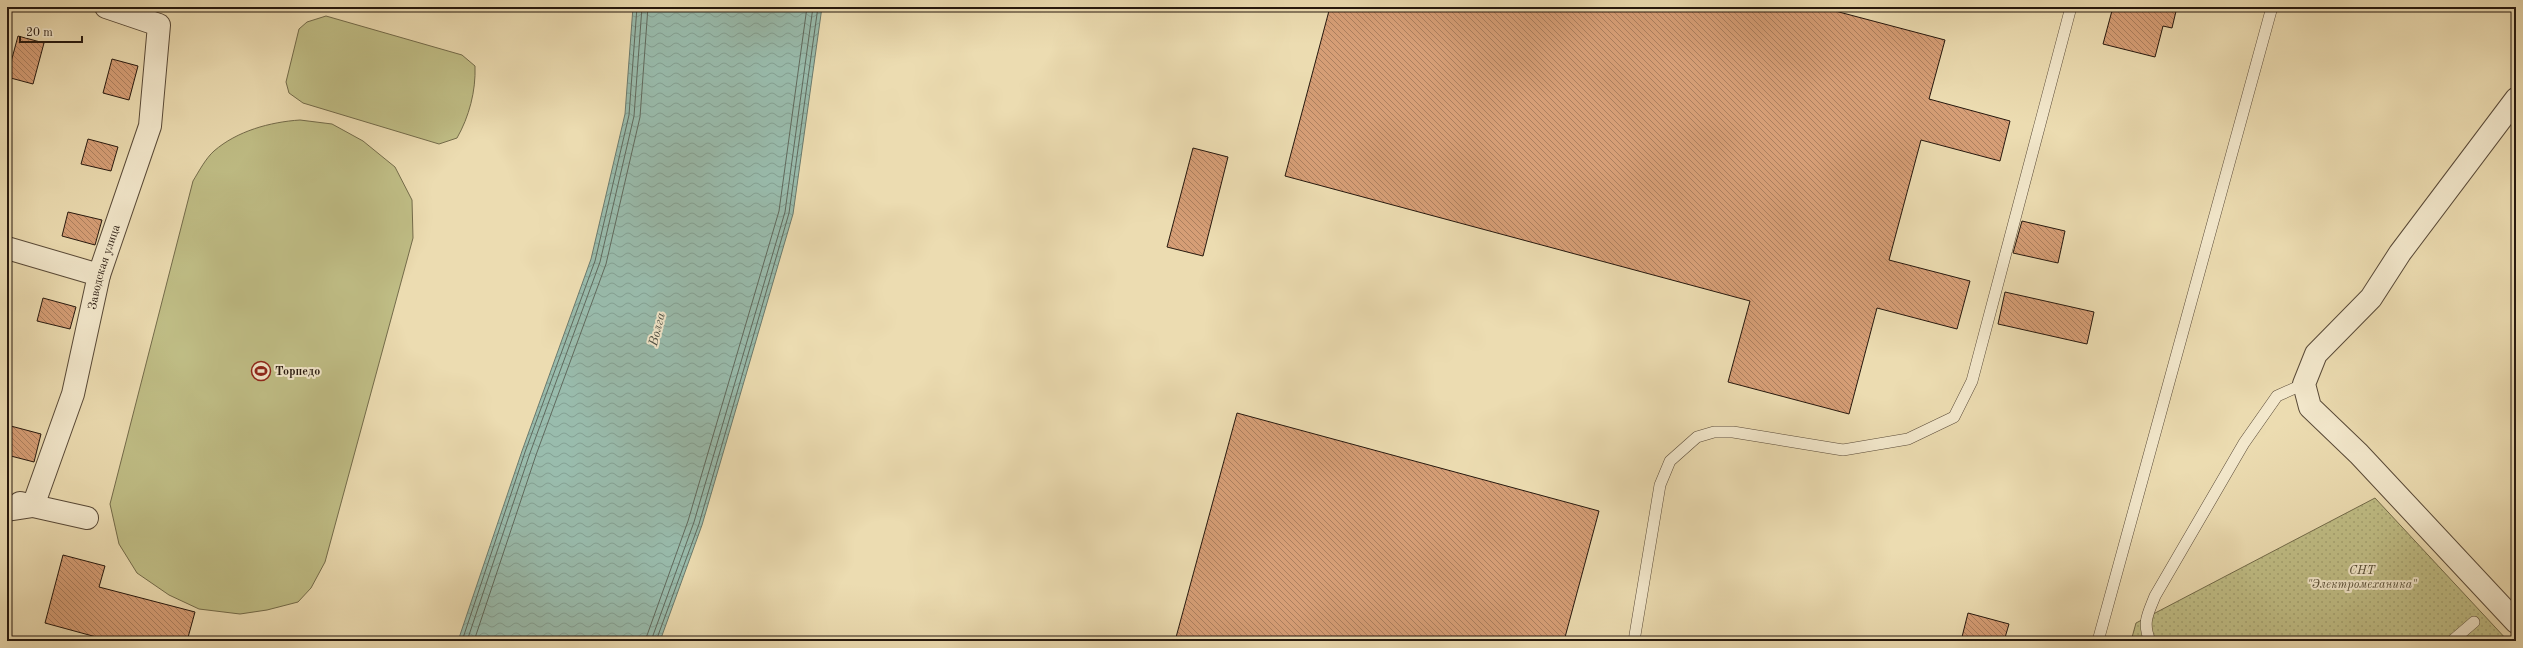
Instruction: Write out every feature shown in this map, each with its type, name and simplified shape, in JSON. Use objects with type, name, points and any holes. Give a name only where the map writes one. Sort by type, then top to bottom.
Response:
[{"type":"street","name":"Заводская улица","points":[[33,506],[73,394],[99,275],[150,126],[159,24],[106,7]]},
{"type":"street","points":[[2516,99],[2400,253],[2371,298],[2316,354],[2304,384],[2310,408],[2359,454],[2516,622]]},
{"type":"street","points":[[7,248],[99,275]]},
{"type":"street","points":[[7,499],[87,518]]},
{"type":"street","points":[[7,510],[33,506]]},
{"type":"lane","points":[[1634,641],[1660,485],[1670,461],[1697,438],[1714,432],[1733,432],[1843,450],[1908,439],[1954,417],[1972,381],[2071,7]]},
{"type":"lane","points":[[2098,641],[2272,7]]},
{"type":"lane","points":[[2150,641],[2145,629],[2155,596],[2240,450],[2277,396],[2304,384]]},
{"type":"lane","points":[[2452,641],[2474,622]]},
{"type":"green space","points":[[326,16],[462,55],[475,66],[471,104],[457,138],[439,144],[303,103],[289,93],[286,82],[299,29],[307,22]]},
{"type":"green space","name":"Торпедо","points":[[300,120],[332,124],[363,141],[395,167],[412,200],[413,238],[325,562],[311,588],[298,602],[267,610],[240,614],[199,609],[169,595],[137,573],[119,544],[110,504],[193,181],[211,154],[233,138],[266,125]]},
{"type":"green space","name":"СНТ \"Электромеханика\"","points":[[2375,498],[2508,641],[2131,641],[2136,623]]},
{"type":"water","name":"Волга","points":[[633,7],[822,7],[793,214],[702,525],[660,641],[458,641],[522,451],[591,259],[625,114]]},
{"type":"building","points":[[1330,7],[1820,7],[1945,40],[1929,99],[2010,121],[2000,161],[1921,140],[1889,260],[1970,281],[1957,329],[1877,308],[1849,414],[1728,382],[1750,301],[1285,176]]},
{"type":"building","points":[[2113,7],[2177,7],[2172,28],[2163,26],[2155,57],[2103,44]]},
{"type":"building","points":[[18,36],[44,43],[33,84],[7,77]]},
{"type":"building","points":[[112,59],[138,66],[129,100],[103,93]]},
{"type":"building","points":[[88,139],[118,147],[111,171],[81,164]]},
{"type":"building","points":[[1193,148],[1228,157],[1203,256],[1167,247]]},
{"type":"building","points":[[68,212],[102,220],[95,245],[62,236]]},
{"type":"building","points":[[2022,221],[2065,231],[2058,263],[2013,253]]},
{"type":"building","points":[[2005,292],[2094,312],[2087,344],[1998,324]]},
{"type":"building","points":[[43,298],[76,307],[70,329],[37,321]]},
{"type":"building","points":[[1237,413],[1599,511],[1564,641],[1175,641]]},
{"type":"building","points":[[7,425],[41,434],[34,462],[7,455]]},
{"type":"building","points":[[63,555],[105,566],[99,587],[195,612],[187,641],[111,641],[45,623]]},
{"type":"building","points":[[1968,613],[2009,624],[2004,641],[1961,641]]},
{"type":"place","name":"Торпедо","points":[[261,371]]}]
